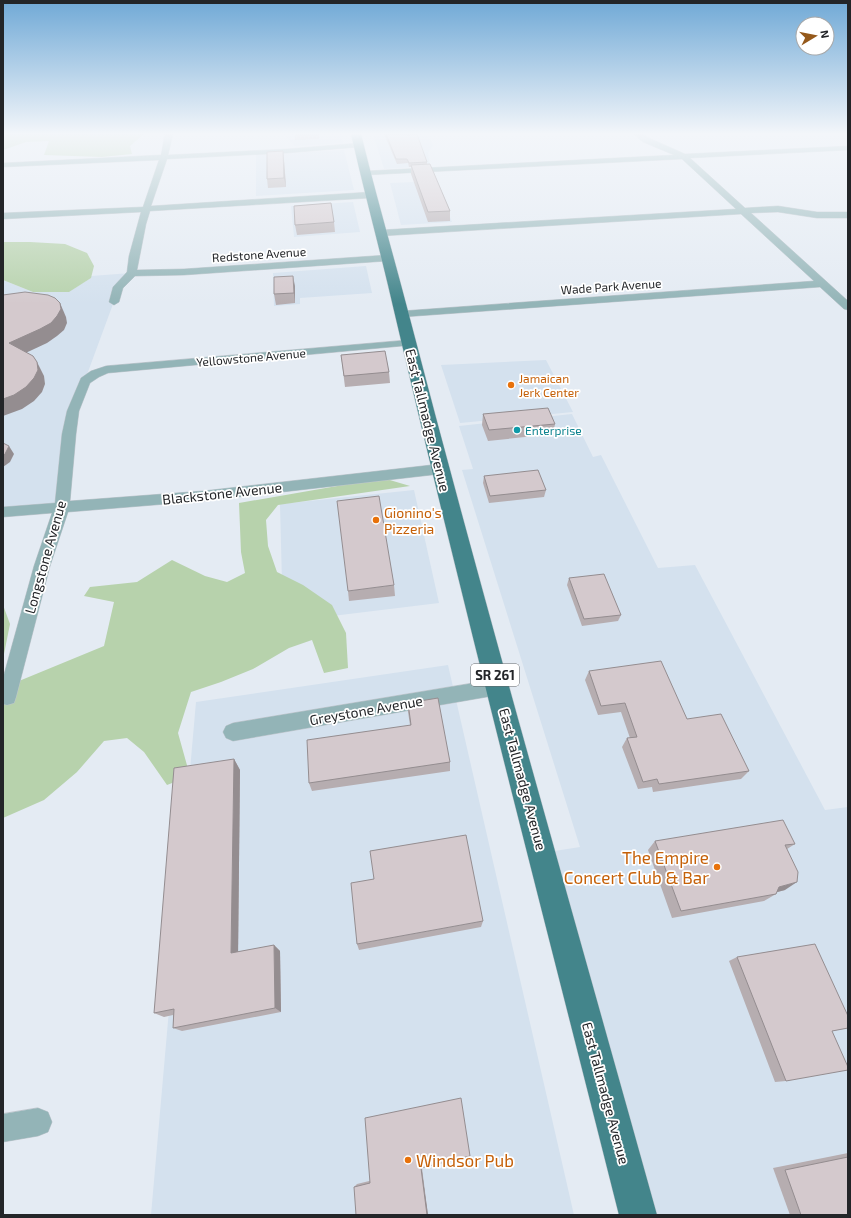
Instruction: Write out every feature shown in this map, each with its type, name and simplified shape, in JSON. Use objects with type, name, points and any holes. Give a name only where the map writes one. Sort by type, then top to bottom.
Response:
[{"type":"main road","name":"East Tallmadge Avenue","points":[[370,191],[440,469],[638,1215]]},
{"type":"street","points":[[114,302],[118,287],[132,273],[141,224],[153,191]]},
{"type":"street","points":[[3,216],[147,209],[308,191]]},
{"type":"street","points":[[721,191],[848,308]]},
{"type":"street","points":[[381,233],[778,209],[817,215],[848,215]]},
{"type":"street","name":"Redstone Avenue","points":[[132,273],[184,272],[387,258]]},
{"type":"street","name":"Wade Park Avenue","points":[[402,314],[822,284]]},
{"type":"street","name":"Yellowstone Avenue","points":[[95,374],[106,370],[409,343]]},
{"type":"street","name":"Longstone Avenue","points":[[7,697],[42,566],[62,507],[69,434],[73,411],[85,381],[95,374]]},
{"type":"street","name":"Blackstone Avenue","points":[[3,512],[203,496],[440,469]]},
{"type":"street","name":"Greystone Avenue","points":[[233,732],[498,687]]},
{"type":"street","points":[[3,1128],[38,1122]]},
{"type":"shaded area","points":[[256,191],[340,191],[256,196]]},
{"type":"shaded area","points":[[392,191],[440,191],[452,222],[401,225]]},
{"type":"shaded area","points":[[353,202],[360,232],[294,237],[291,206]]},
{"type":"shaded area","points":[[366,266],[372,293],[300,298],[300,304],[274,306],[273,273]]},
{"type":"shaded area","points":[[131,273],[113,304],[85,380],[58,506],[3,510],[3,280],[33,292],[68,292],[91,278],[91,276]]},
{"type":"shaded area","points":[[546,360],[573,412],[460,423],[441,365]]},
{"type":"shaded area","points":[[572,414],[593,457],[601,455],[658,568],[695,565],[825,810],[848,807],[848,1215],[638,1215],[542,853],[580,847],[462,470],[473,469],[459,426]]},
{"type":"shaded area","points":[[414,490],[439,603],[283,622],[280,504]]},
{"type":"shaded area","points":[[448,665],[574,1215],[151,1215],[196,702]]},
{"type":"green space","points":[[3,242],[65,244],[87,253],[94,266],[91,278],[69,292],[33,292],[3,280]]},
{"type":"green space","points":[[383,478],[410,486],[278,505],[266,520],[268,546],[277,572],[303,585],[332,605],[346,633],[348,668],[324,673],[312,640],[289,648],[253,669],[191,692],[178,733],[190,776],[167,785],[144,752],[127,738],[104,741],[77,772],[44,800],[3,818],[3,685],[19,681],[104,646],[114,602],[84,596],[90,587],[137,582],[172,560],[205,576],[227,582],[245,573],[241,552],[239,503]]},
{"type":"green space","points":[[3,605],[10,624],[3,659]]},
{"type":"building","points":[[420,191],[441,191],[450,211],[428,212]]},
{"type":"building","points":[[331,203],[334,222],[295,225],[294,206]]},
{"type":"building","points":[[293,276],[294,293],[274,294],[274,277]]},
{"type":"building","points":[[25,292],[48,295],[55,298],[60,303],[61,309],[51,323],[9,343],[33,356],[37,362],[38,370],[34,378],[26,387],[14,395],[3,399],[3,295]]},
{"type":"building","points":[[385,351],[389,372],[344,376],[341,355]]},
{"type":"building","points":[[548,408],[555,424],[489,430],[483,414]]},
{"type":"building","points":[[3,443],[9,446],[3,456]]},
{"type":"building","points":[[538,470],[546,490],[490,496],[484,476]]},
{"type":"building","points":[[379,496],[394,585],[348,591],[337,501]]},
{"type":"building","points":[[604,574],[621,615],[584,619],[569,578]]},
{"type":"building","points":[[661,661],[687,719],[721,714],[749,771],[659,784],[657,779],[643,782],[627,738],[637,737],[625,703],[601,706],[589,671]]},
{"type":"building","points":[[438,698],[450,762],[309,783],[307,740],[411,725],[408,703]]},
{"type":"building","points":[[234,759],[231,953],[274,945],[275,1008],[173,1028],[174,1009],[154,1013],[174,768]]},
{"type":"building","name":"The Empire Concert Club & Bar","points":[[783,820],[795,844],[785,845],[798,872],[797,882],[779,887],[776,894],[681,911],[655,841]]},
{"type":"building","points":[[466,835],[483,921],[357,944],[351,883],[374,879],[370,851]]},
{"type":"building","points":[[815,944],[848,1016],[848,1028],[832,1031],[848,1070],[786,1081],[737,957]]},
{"type":"building","name":"Windsor Pub","points":[[461,1098],[470,1156],[421,1168],[427,1215],[356,1215],[354,1187],[370,1183],[365,1118]]},
{"type":"building","points":[[848,1157],[848,1215],[801,1215],[785,1170]]},
{"type":"place","name":"Jamaican Jerk Center","points":[[511,385]]},
{"type":"place","name":"Enterprise","points":[[517,430]]},
{"type":"place","name":"Gionino's Pizzeria","points":[[376,520]]},
{"type":"place","name":"The Empire Concert Club & Bar","points":[[717,867]]},
{"type":"place","name":"Windsor Pub","points":[[408,1160]]}]
